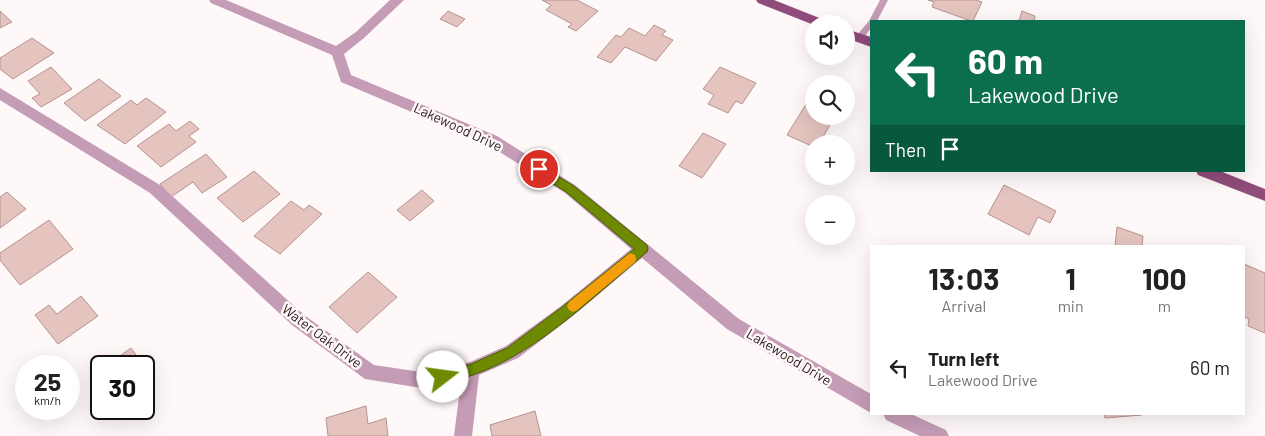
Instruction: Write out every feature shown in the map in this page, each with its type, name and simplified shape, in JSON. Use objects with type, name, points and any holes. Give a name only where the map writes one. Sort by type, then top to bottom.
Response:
[{"type":"main road","points":[[763,0],[805,17]]},
{"type":"main road","points":[[855,36],[870,42]]},
{"type":"main road","points":[[1206,172],[1265,195]]},
{"type":"street","points":[[215,0],[336,52],[360,36],[398,0]]},
{"type":"street","name":"Lakewood Drive","points":[[336,52],[346,78],[492,140],[570,189],[733,324],[870,403]]},
{"type":"street","name":"Water Oak Drive","points":[[0,94],[155,190],[298,320],[371,373],[428,381],[471,370],[512,352],[567,311],[642,249]]},
{"type":"street","points":[[463,436],[471,370]]},
{"type":"street","points":[[894,415],[940,436]]},
{"type":"lane","points":[[873,20],[884,0]]},
{"type":"lane","points":[[859,38],[870,24]]},
{"type":"building","points":[[542,0],[577,0],[598,11],[576,31],[568,27],[572,24],[546,10],[551,5]]},
{"type":"building","points":[[928,0],[976,0],[982,2],[973,20],[968,20],[932,7],[934,2]]},
{"type":"building","points":[[0,11],[12,22],[0,28]]},
{"type":"building","points":[[448,11],[465,19],[457,27],[440,19]]},
{"type":"building","points":[[1022,11],[1035,16],[1034,20],[1019,20]]},
{"type":"building","points":[[654,25],[666,31],[662,35],[673,40],[656,61],[625,47],[611,63],[597,57],[616,35],[621,37],[629,28],[645,36]]},
{"type":"building","points":[[32,38],[54,53],[13,79],[0,69],[0,58]]},
{"type":"building","points":[[51,67],[72,89],[41,107],[32,98],[40,94],[28,81]]},
{"type":"building","points":[[720,67],[756,83],[742,104],[736,101],[728,113],[708,104],[714,95],[703,89]]},
{"type":"building","points":[[99,79],[121,96],[85,121],[64,103]]},
{"type":"building","points":[[146,98],[166,112],[125,144],[97,125],[131,100],[137,105]]},
{"type":"building","points":[[805,106],[805,125],[830,125],[824,135],[805,135],[805,143],[787,135]]},
{"type":"building","points":[[190,121],[199,129],[189,136],[196,142],[161,167],[137,146],[169,124],[176,131]]},
{"type":"building","points":[[703,133],[726,144],[702,178],[679,166]]},
{"type":"building","points":[[206,154],[227,177],[202,193],[193,182],[171,197],[160,184]]},
{"type":"building","points":[[254,171],[280,194],[243,222],[217,198]]},
{"type":"building","points":[[1004,185],[1056,211],[1050,223],[1038,217],[1029,235],[988,214]]},
{"type":"building","points":[[422,190],[434,201],[410,221],[397,210]]},
{"type":"building","points":[[7,192],[26,209],[0,228],[0,197]]},
{"type":"building","points":[[291,201],[304,210],[309,205],[322,214],[280,254],[254,236]]},
{"type":"building","points":[[49,220],[73,249],[20,285],[0,260],[0,253]]},
{"type":"building","points":[[1117,227],[1143,236],[1142,245],[1115,245]]},
{"type":"building","points":[[1245,264],[1265,273],[1265,333],[1248,326],[1249,319],[1245,317]]},
{"type":"building","points":[[368,272],[397,297],[357,333],[329,307]]},
{"type":"building","points":[[81,296],[98,316],[58,344],[35,315],[49,305],[57,314]]},
{"type":"building","points":[[131,348],[136,355],[121,355]]},
{"type":"building","points":[[366,406],[368,424],[386,418],[388,436],[328,436],[326,418]]},
{"type":"building","points":[[535,411],[541,436],[492,436],[490,425]]},
{"type":"building","points":[[1104,415],[1142,415],[1105,418]]},
{"type":"slow traffic","points":[[573,306],[630,259]]},
{"type":"route","points":[[443,377],[471,370],[512,352],[567,311],[642,249],[570,189],[539,169]]}]
